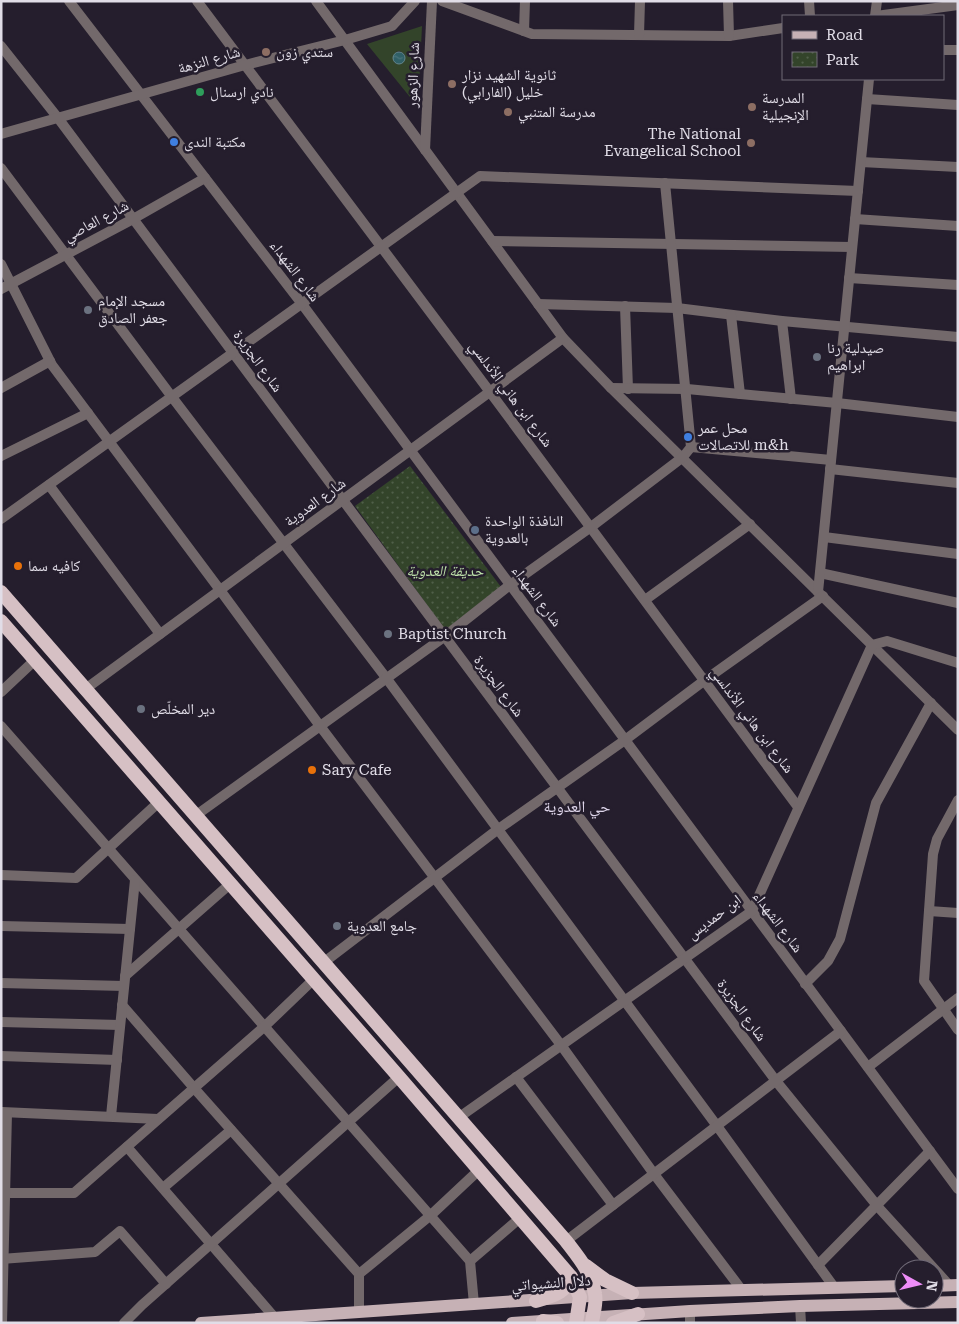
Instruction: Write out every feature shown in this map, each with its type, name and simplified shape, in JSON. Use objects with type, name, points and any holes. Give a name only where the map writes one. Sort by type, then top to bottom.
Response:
[{"type":"highway","points":[[1,592],[84,690],[566,1241],[585,1266],[591,1280],[596,1296],[592,1320]]},
{"type":"highway","points":[[1,621],[571,1277],[580,1297],[577,1321]]},
{"type":"highway","points":[[585,1266],[605,1280],[632,1293]]},
{"type":"highway","points":[[536,1300],[560,1293],[568,1286],[571,1277]]},
{"type":"highway","points":[[613,1323],[638,1318]]},
{"type":"highway","points":[[543,1321],[557,1323]]},
{"type":"main road","name":"دلال النشيواتي","points":[[201,1323],[632,1293],[894,1286]]},
{"type":"main road","points":[[512,1323],[690,1317],[800,1306],[958,1302]]},
{"type":"street","name":"شارع الشهداء","points":[[69,1],[302,304],[958,1189]]},
{"type":"street","name":"شارع ابن هاني الأندلسي","points":[[197,1],[798,807]]},
{"type":"street","points":[[316,1],[563,338],[611,388],[958,730]]},
{"type":"street","name":"شارع النزهة","points":[[1,134],[140,94],[392,26],[415,1]]},
{"type":"street","name":"شارع الزهور","points":[[425,150],[432,1]]},
{"type":"street","points":[[442,1],[532,34],[728,36],[782,28]]},
{"type":"street","points":[[524,31],[525,1]]},
{"type":"street","points":[[639,35],[640,1]]},
{"type":"street","points":[[728,1],[728,36]]},
{"type":"street","points":[[809,1],[810,15]]},
{"type":"street","points":[[875,15],[877,1]]},
{"type":"street","points":[[883,15],[958,5]]},
{"type":"street","name":"شارع الجزيرة","points":[[1,46],[58,118],[234,353],[776,1081],[876,1204],[954,1285]]},
{"type":"street","points":[[944,50],[958,50]]},
{"type":"street","points":[[821,594],[820,573],[869,80]]},
{"type":"street","points":[[867,99],[958,105]]},
{"type":"street","points":[[861,162],[958,168]]},
{"type":"street","points":[[1,168],[172,397],[387,679],[834,1287]]},
{"type":"street","points":[[1,519],[480,176],[858,191]]},
{"type":"street","name":"شارع العاصي","points":[[1,288],[133,219],[205,178]]},
{"type":"street","points":[[195,816],[444,637],[510,585],[591,527],[683,457],[692,447],[665,183]]},
{"type":"street","points":[[855,219],[958,226]]},
{"type":"street","points":[[492,241],[852,247]]},
{"type":"street","points":[[1,264],[50,361],[741,1289]]},
{"type":"street","points":[[849,278],[958,285]]},
{"type":"street","points":[[538,304],[677,308],[782,321],[958,337]]},
{"type":"street","points":[[624,306],[628,388]]},
{"type":"street","points":[[730,315],[740,394]]},
{"type":"street","points":[[782,321],[791,399]]},
{"type":"street","name":"شارع العدوية","points":[[84,690],[563,338]]},
{"type":"street","points":[[1,388],[50,361]]},
{"type":"street","points":[[611,388],[687,389],[958,416]]},
{"type":"street","points":[[1,456],[88,413]]},
{"type":"street","points":[[692,447],[831,464],[958,483]]},
{"type":"street","points":[[49,485],[160,634]]},
{"type":"street","points":[[645,600],[750,524]]},
{"type":"street","points":[[824,537],[958,554]]},
{"type":"street","points":[[820,573],[958,603]]},
{"type":"street","points":[[323,963],[497,830],[625,740],[821,594]]},
{"type":"street","points":[[872,645],[887,641],[958,663]]},
{"type":"street","name":"ابن حمديس","points":[[458,1118],[752,911],[872,645]]},
{"type":"street","points":[[1,692],[35,660]]},
{"type":"street","points":[[805,984],[828,961],[840,939],[876,804],[931,703]]},
{"type":"street","points":[[1,726],[470,1261],[474,1304]]},
{"type":"street","points":[[958,800],[937,839],[933,854],[924,981],[958,1030]]},
{"type":"street","points":[[1,875],[76,878],[159,802]]},
{"type":"street","points":[[111,1116],[135,880]]},
{"type":"street","points":[[1,983],[125,981],[230,884]]},
{"type":"street","points":[[929,911],[958,913]]},
{"type":"street","points":[[1,926],[130,929]]},
{"type":"street","points":[[5,1193],[74,1193],[265,1026],[314,979]]},
{"type":"street","points":[[868,1067],[958,998]]},
{"type":"street","points":[[122,1005],[359,1274],[359,1312]]},
{"type":"street","points":[[1,1022],[120,1025]]},
{"type":"street","points":[[566,1241],[841,1031]]},
{"type":"street","points":[[1,1056],[117,1060]]},
{"type":"street","points":[[124,1323],[399,1077]]},
{"type":"street","points":[[516,1077],[613,1205]]},
{"type":"street","points":[[2,1323],[5,1193],[4,1112],[158,1119]]},
{"type":"street","points":[[163,1188],[231,1130]]},
{"type":"street","points":[[127,1147],[275,1318]]},
{"type":"street","points":[[818,1265],[930,1151]]},
{"type":"street","points":[[359,1274],[431,1215],[479,1170]]},
{"type":"street","points":[[470,1261],[520,1218]]},
{"type":"street","points":[[2,1259],[96,1252],[120,1231],[166,1284]]},
{"type":"street","points":[[800,1306],[801,1323]]},
{"type":"green space","points":[[422,26],[418,107],[367,44]],"holes":[[[400,51],[405,55],[405,59],[397,64],[394,62],[396,52]]]},
{"type":"green space","name":"حديقة العدوية","points":[[410,466],[501,587],[446,631],[355,506]]},
{"type":"water","points":[[401,52],[404,53],[404,63],[397,64],[394,63],[393,56],[394,53]]},
{"type":"place","name":"ستدي زون","points":[[266,52]]},
{"type":"place","name":"ثانوية الشهيد نزار خليل (الفارابي)","points":[[452,84]]},
{"type":"place","name":"نادي ارسنال","points":[[200,92]]},
{"type":"place","name":"المدرسة الإنجيلية","points":[[752,107]]},
{"type":"place","name":"مدرسة المتنبي","points":[[508,112]]},
{"type":"place","name":"مكتبة الندى","points":[[174,142]]},
{"type":"place","name":"The National Evangelical School","points":[[751,143]]},
{"type":"place","name":"مسجد الإمام جعفر الصادق","points":[[88,310]]},
{"type":"place","name":"صيدلية رنا ابراهيم","points":[[817,357]]},
{"type":"place","name":"محل عمر للاتصالات m&h","points":[[688,437]]},
{"type":"place","name":"النافذة الواحدة بالعدوية","points":[[475,530]]},
{"type":"place","name":"كافيه سما","points":[[18,566]]},
{"type":"place","name":"Baptist Church","points":[[388,634]]},
{"type":"place","name":"دير المخلّص","points":[[141,709]]},
{"type":"place","name":"Sary Cafe","points":[[312,770]]},
{"type":"place","name":"جامع العدوية","points":[[337,926]]},
{"type":"district","name":"حي العدوية","points":[[577,806]]}]
